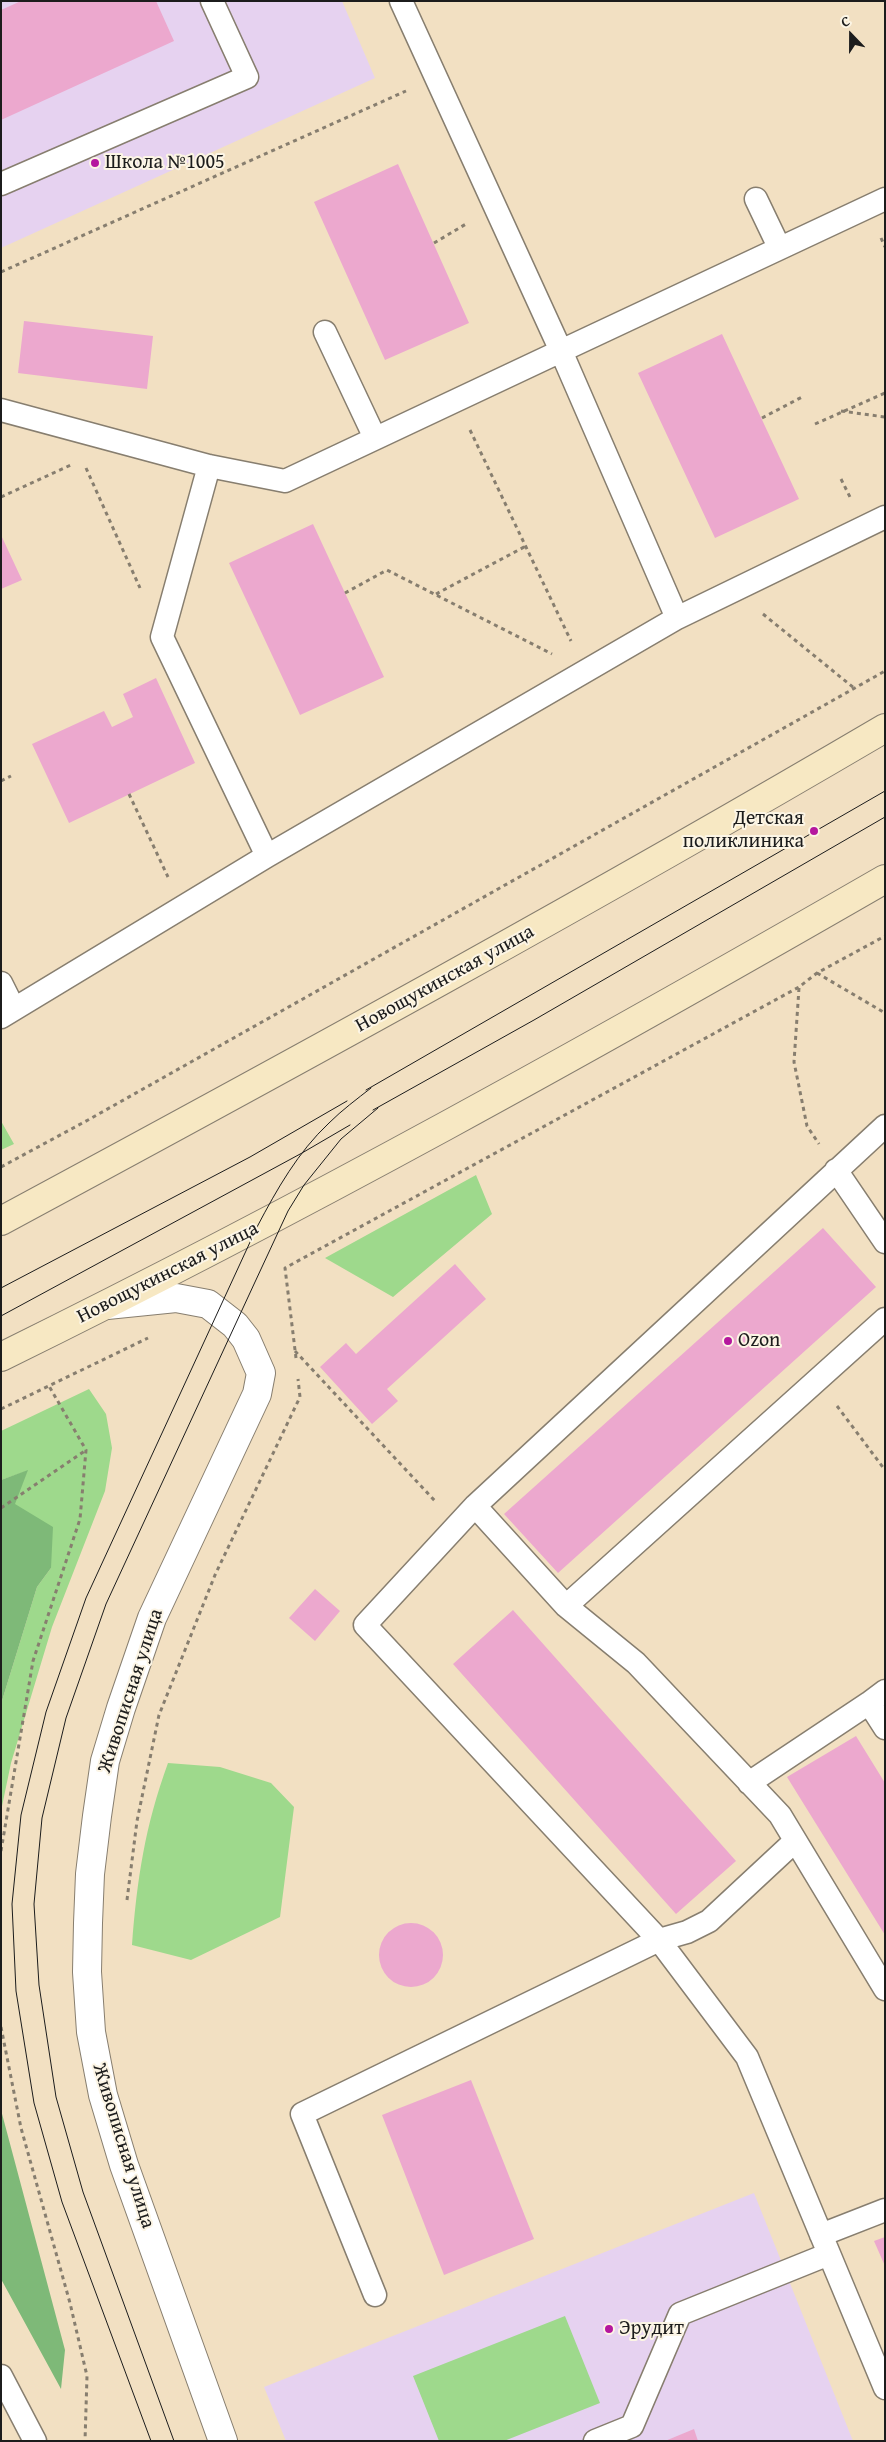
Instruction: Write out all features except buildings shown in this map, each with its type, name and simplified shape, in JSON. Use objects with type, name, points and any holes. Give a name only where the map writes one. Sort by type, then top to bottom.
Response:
[{"type":"main road","name":"Новощукинская улица","points":[[1,1221],[361,1026],[732,818],[885,728]]},
{"type":"main road","name":"Новощукинская улица","points":[[1,1358],[281,1215],[540,1074],[885,879]]},
{"type":"street","name":"Живописная улица","points":[[107,1305],[176,1298],[208,1304],[235,1325],[246,1339],[261,1373],[257,1394],[152,1618],[121,1708],[105,1762],[98,1807],[90,1874],[88,1923],[87,1972],[91,2032],[103,2095],[124,2165],[223,2441]]},
{"type":"lane","points":[[1,184],[247,77],[212,1]]},
{"type":"lane","points":[[401,1],[560,351],[677,618]]},
{"type":"lane","points":[[756,199],[779,247]]},
{"type":"lane","points":[[1,410],[208,466],[285,481],[779,247],[885,199]]},
{"type":"lane","points":[[325,332],[375,438]]},
{"type":"lane","points":[[208,466],[162,637],[267,856]]},
{"type":"lane","points":[[1,983],[8,1013],[267,856],[677,618],[885,517]]},
{"type":"lane","points":[[885,1126],[475,1506],[365,1625],[659,1940],[747,2057],[885,2388]]},
{"type":"lane","points":[[836,1170],[885,1242]]},
{"type":"lane","points":[[566,1606],[885,1319]]},
{"type":"lane","points":[[475,1506],[566,1606],[636,1663],[780,1815],[885,1989]]},
{"type":"lane","points":[[749,1783],[877,1697],[885,1728]]},
{"type":"lane","points":[[375,2295],[302,2114],[659,1940],[687,1932],[709,1921],[795,1841]]},
{"type":"lane","points":[[595,2441],[632,2426],[680,2314],[825,2245],[885,2210]]},
{"type":"lane","points":[[1,2376],[35,2441]]},
{"type":"path","points":[[1,272],[406,91]]},
{"type":"path","points":[[434,243],[494,207]]},
{"type":"path","points":[[814,424],[885,393]]},
{"type":"path","points":[[762,418],[802,398]]},
{"type":"path","points":[[455,400],[586,671]]},
{"type":"path","points":[[841,411],[885,417]]},
{"type":"path","points":[[1,497],[82,459],[162,637]]},
{"type":"path","points":[[435,595],[526,546]]},
{"type":"path","points":[[345,593],[387,570],[586,671]]},
{"type":"path","points":[[733,590],[854,688]]},
{"type":"path","points":[[1,1167],[97,1115],[885,671]]},
{"type":"path","points":[[1,780],[11,776]]},
{"type":"path","points":[[129,794],[182,907]]},
{"type":"path","points":[[296,1360],[285,1268],[329,1242],[552,1123],[799,987],[817,973],[885,936]]},
{"type":"path","points":[[817,973],[885,1013]]},
{"type":"path","points":[[799,987],[794,1062],[807,1126]]},
{"type":"path","points":[[1,1408],[153,1336]]},
{"type":"path","points":[[295,1350],[458,1525]]},
{"type":"path","points":[[126,1907],[137,1821],[159,1715],[215,1575],[300,1397],[297,1369]]},
{"type":"path","points":[[818,1380],[885,1470]]},
{"type":"path","points":[[1,1851],[32,1661],[80,1519],[86,1450],[49,1386]]},
{"type":"path","points":[[1,1508],[86,1450]]},
{"type":"path","points":[[1,2027],[20,2128],[70,2303],[87,2376],[85,2441]]},
{"type":"shaded area","name":"Школа №1005","points":[[1,1],[342,1],[375,78],[1,248]]},
{"type":"shaded area","name":"Эрудит","points":[[754,2193],[853,2441],[286,2441],[264,2387]]},
{"type":"green space","points":[[1,1121],[14,1144],[1,1150]]},
{"type":"green space","points":[[476,1175],[492,1214],[393,1297],[325,1258]]},
{"type":"green space","points":[[89,1389],[106,1414],[112,1448],[105,1491],[52,1627],[11,1763],[1,1811],[1,1704],[37,1587],[51,1568],[14,1504],[27,1471],[1,1480],[1,1431]]},
{"type":"green space","points":[[28,1470],[15,1504],[53,1527],[51,1568],[37,1587],[1,1704],[1,1480]]},
{"type":"green space","points":[[168,1763],[220,1767],[271,1783],[294,1807],[280,1917],[191,1960],[132,1945],[136,1898],[143,1853],[153,1809]]},
{"type":"green space","points":[[1,2110],[65,2350],[61,2389],[1,2279]]},
{"type":"green space","points":[[565,2316],[600,2403],[504,2441],[439,2441],[413,2376]]},
{"type":"tram line","points":[[366,1090],[885,791]]},
{"type":"tram line","points":[[373,1110],[534,1020],[885,817]]},
{"type":"tram line","points":[[151,2441],[62,2202],[34,2103],[16,1991],[12,1904],[21,1815],[46,1712],[86,1598],[257,1227],[280,1185],[307,1146],[334,1118],[371,1088]]},
{"type":"tram line","points":[[1,1288],[250,1157],[347,1101]]},
{"type":"tram line","points":[[174,2441],[83,2192],[56,2097],[39,1985],[34,1904],[42,1818],[66,1718],[106,1604],[288,1211],[304,1185],[341,1139],[378,1108]]},
{"type":"tram line","points":[[1,1316],[302,1153],[350,1125]]},
{"type":"place","name":"Школа №1005","points":[[95,163]]},
{"type":"place","name":"Детская поликлиника","points":[[814,831]]},
{"type":"place","name":"Ozon","points":[[728,1341]]},
{"type":"place","name":"Эрудит","points":[[609,2329]]}]
